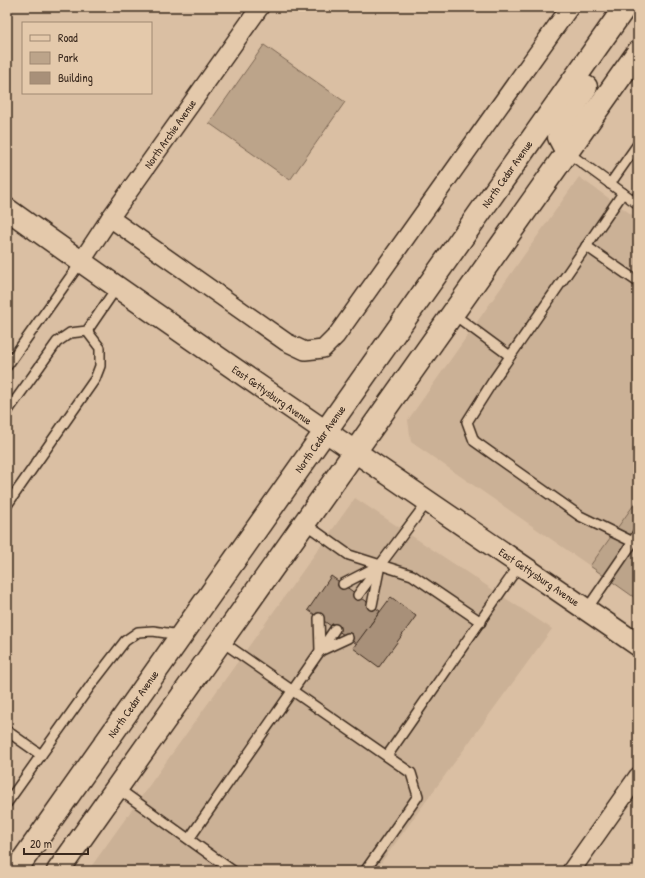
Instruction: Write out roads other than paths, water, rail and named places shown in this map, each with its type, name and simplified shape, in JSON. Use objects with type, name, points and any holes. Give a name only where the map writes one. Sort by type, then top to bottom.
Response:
[{"type":"main road","name":"North Cedar Avenue","points":[[15,871],[625,7]]},
{"type":"main road","points":[[567,152],[559,137],[561,126],[604,56],[609,30]]},
{"type":"main road","points":[[64,869],[117,788],[638,52]]},
{"type":"street","points":[[110,218],[286,342],[305,351],[323,349],[336,336],[570,7]]},
{"type":"street","name":"North Archie Avenue","points":[[81,262],[256,8]]},
{"type":"street","name":"East Gettysburg Avenue","points":[[7,209],[354,452],[638,644]]},
{"type":"street","points":[[571,871],[638,776]]},
{"type":"lane","points":[[610,184],[638,144]]},
{"type":"lane","points":[[567,152],[638,204]]},
{"type":"lane","points":[[623,193],[510,356],[467,422],[474,441],[580,516],[633,542]]},
{"type":"lane","points":[[586,246],[638,282]]},
{"type":"lane","points":[[7,366],[81,262]]},
{"type":"lane","points":[[7,412],[56,342],[70,333],[87,331],[117,287]]},
{"type":"lane","points":[[452,314],[510,356]]},
{"type":"lane","points":[[7,505],[95,379],[100,366],[100,348],[87,331]]},
{"type":"lane","points":[[358,596],[428,501]]},
{"type":"lane","points":[[304,523],[350,555],[412,575],[481,622]]},
{"type":"lane","points":[[587,609],[633,542],[638,532]]},
{"type":"lane","points":[[387,756],[520,564]]},
{"type":"lane","points":[[342,584],[380,565]]},
{"type":"lane","points":[[372,605],[380,565]]},
{"type":"lane","points":[[319,618],[320,651]]},
{"type":"lane","points":[[190,839],[335,629]]},
{"type":"lane","points":[[7,803],[125,641],[138,632],[153,631],[181,635]]},
{"type":"lane","points":[[320,651],[348,638]]},
{"type":"lane","points":[[221,641],[411,773],[418,796],[365,871]]},
{"type":"lane","points":[[7,731],[41,755]]},
{"type":"lane","points":[[117,788],[233,871]]}]
